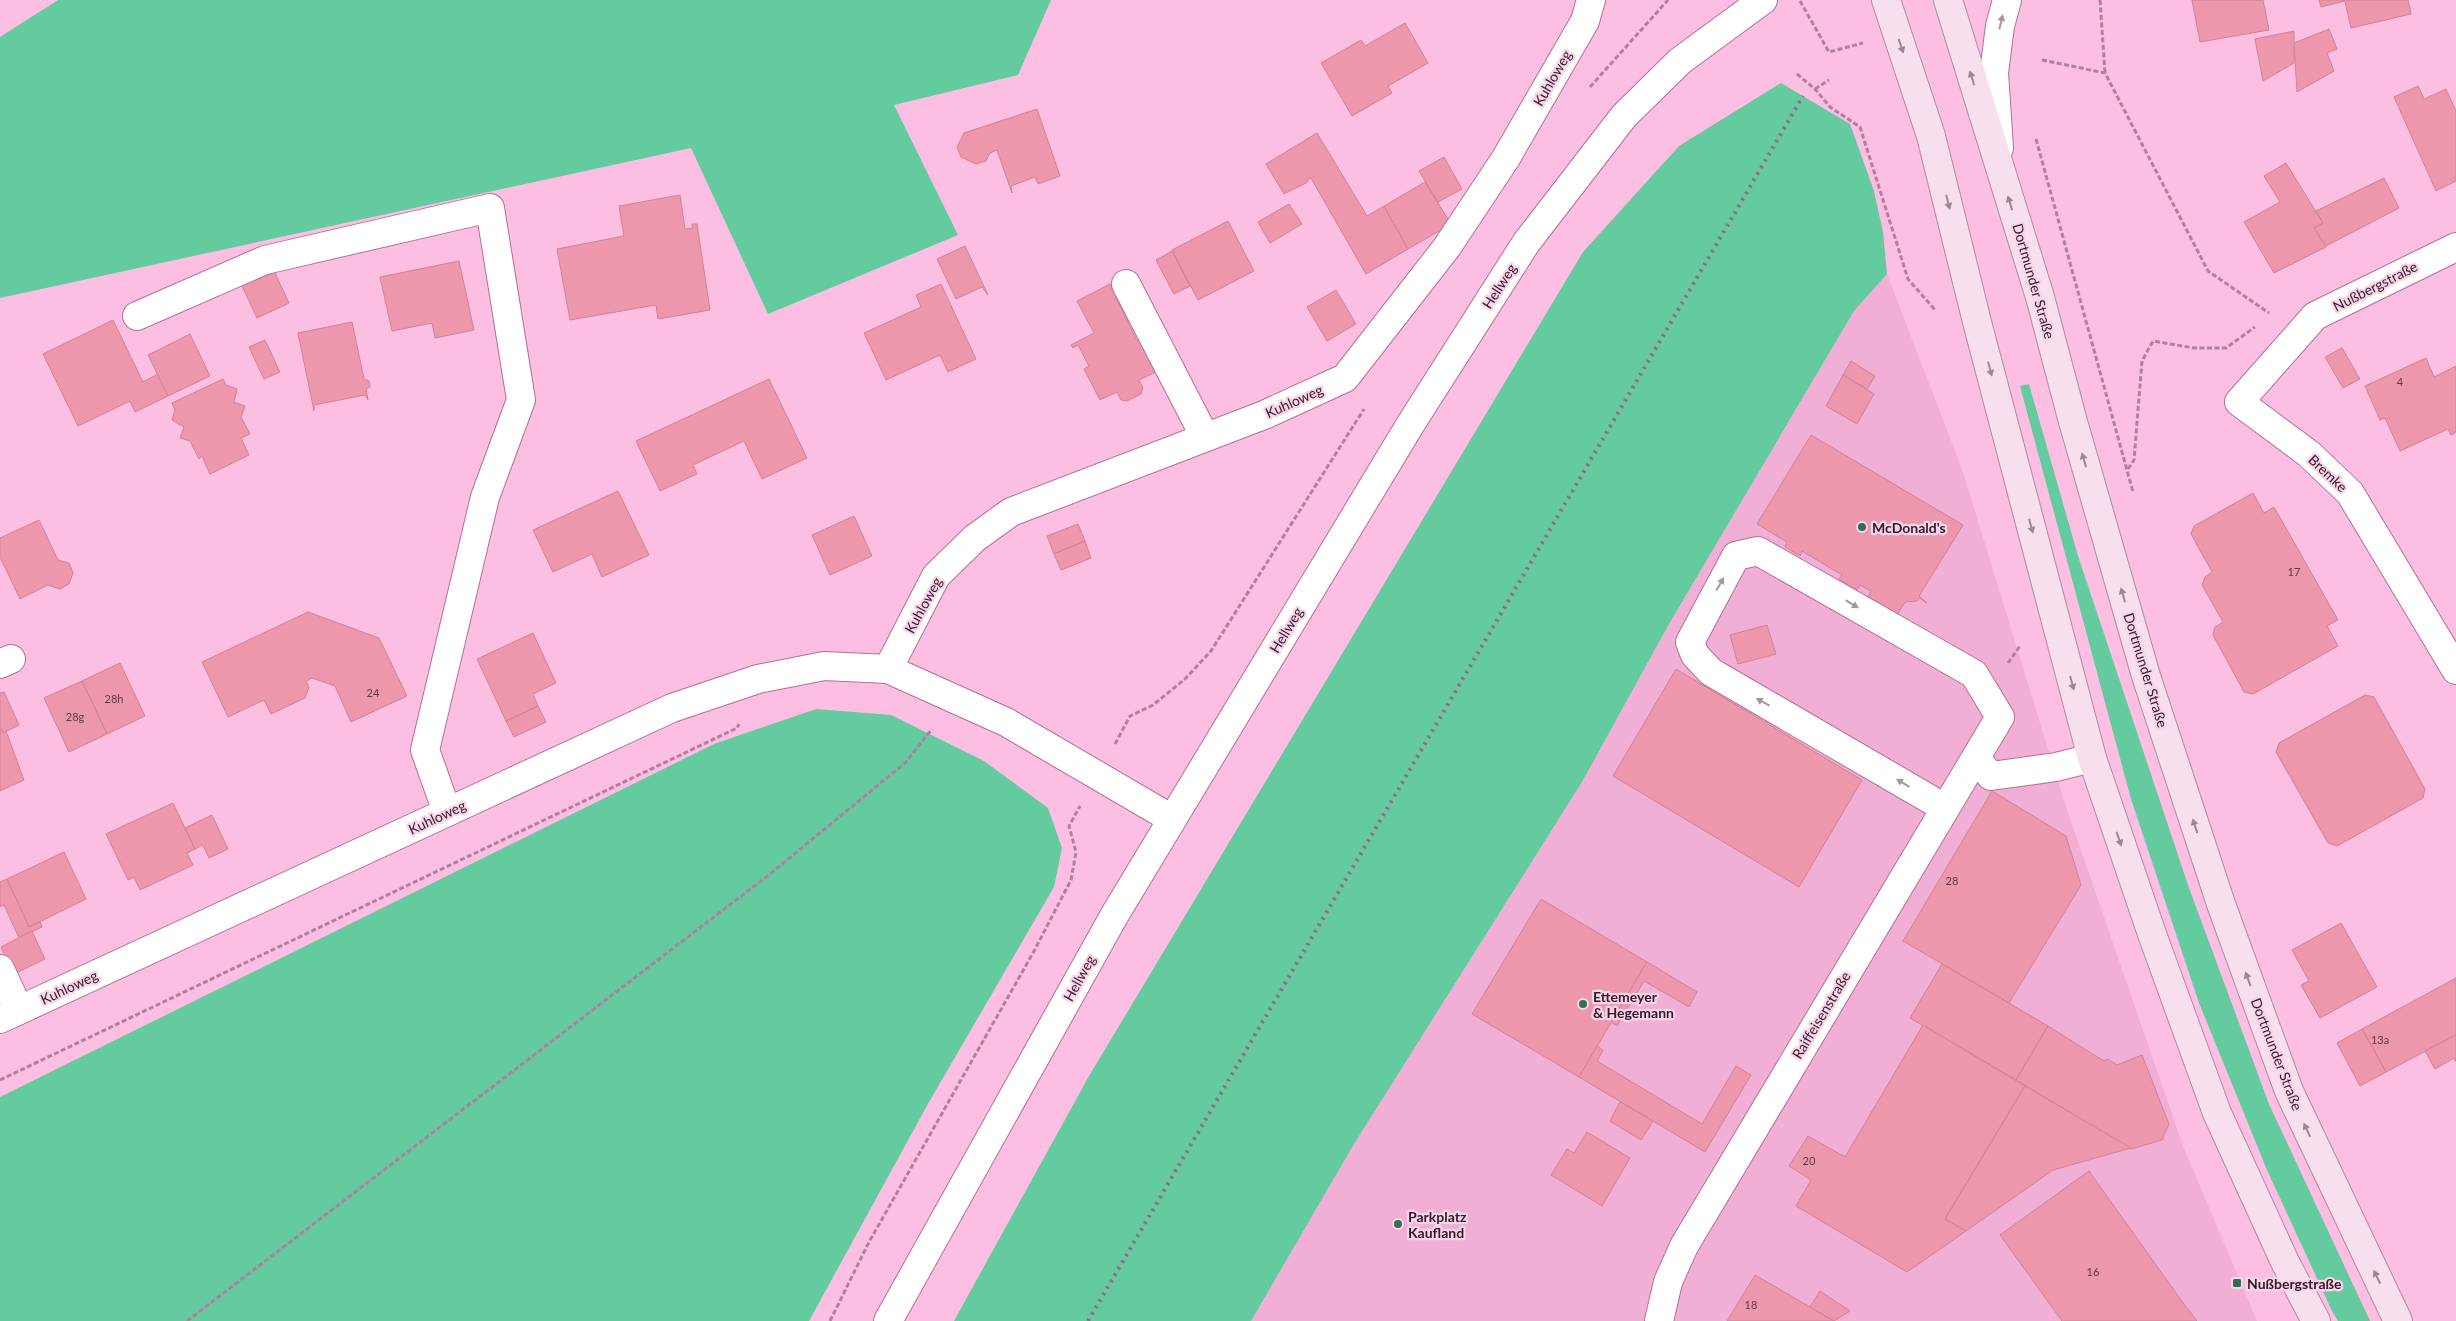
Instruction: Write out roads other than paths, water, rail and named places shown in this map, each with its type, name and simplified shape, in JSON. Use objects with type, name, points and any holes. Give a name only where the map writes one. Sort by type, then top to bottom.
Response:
[{"type":"main road","points":[[1886,0],[1931,136],[1977,322],[2092,758],[2152,934],[2217,1113],[2285,1262],[2316,1321]]},
{"type":"main road","name":"Dortmunder Straße","points":[[1948,0],[2040,296],[2072,418],[2146,676],[2221,904],[2289,1091],[2398,1321]]},
{"type":"street","name":"Kuhloweg","points":[[888,669],[936,576],[975,538],[1011,512],[1264,415],[1345,378],[1447,247],[1506,158],[1585,21],[1591,0]]},
{"type":"street","name":"Hellweg","points":[[888,1321],[1114,916],[1410,425],[1526,243],[1624,116],[1680,62],[1763,0]]},
{"type":"street","points":[[2002,175],[1994,73],[2000,26],[2007,0]]},
{"type":"street","points":[[137,316],[265,260],[490,208],[521,400],[485,498],[425,750],[447,812]]},
{"type":"street","name":"Nußbergstraße","points":[[2300,333],[2315,316],[2456,247]]},
{"type":"street","points":[[1126,284],[1205,437]]},
{"type":"street","name":"Bremke","points":[[2300,333],[2239,402],[2309,454],[2350,493],[2456,669]]},
{"type":"street","name":"Raiffeisenstraße","points":[[1659,1321],[1668,1282],[1684,1246],[1976,759],[2000,717],[1974,674],[1758,551],[1736,556],[1690,642],[1695,655],[1711,672],[1946,808]]},
{"type":"street","name":"Kuhloweg","points":[[9,1014],[672,708],[758,679],[824,666],[888,669],[956,698],[1006,722],[1172,819]]},
{"type":"street","points":[[1976,759],[1991,776],[2056,767],[2092,758]]},
{"type":"street","points":[[0,969],[9,1014]]},
{"type":"railway","points":[[1088,1321],[1803,96]]},
{"type":"place","name":"McDonald's","points":[[1862,527]]},
{"type":"place","name":"Ettemeyer & Hegemann","points":[[1583,1004]]},
{"type":"place","name":"Parkplatz Kaufland","points":[[1398,1224]]},
{"type":"place","name":"Nußbergstraße","points":[[2237,1283]]}]
